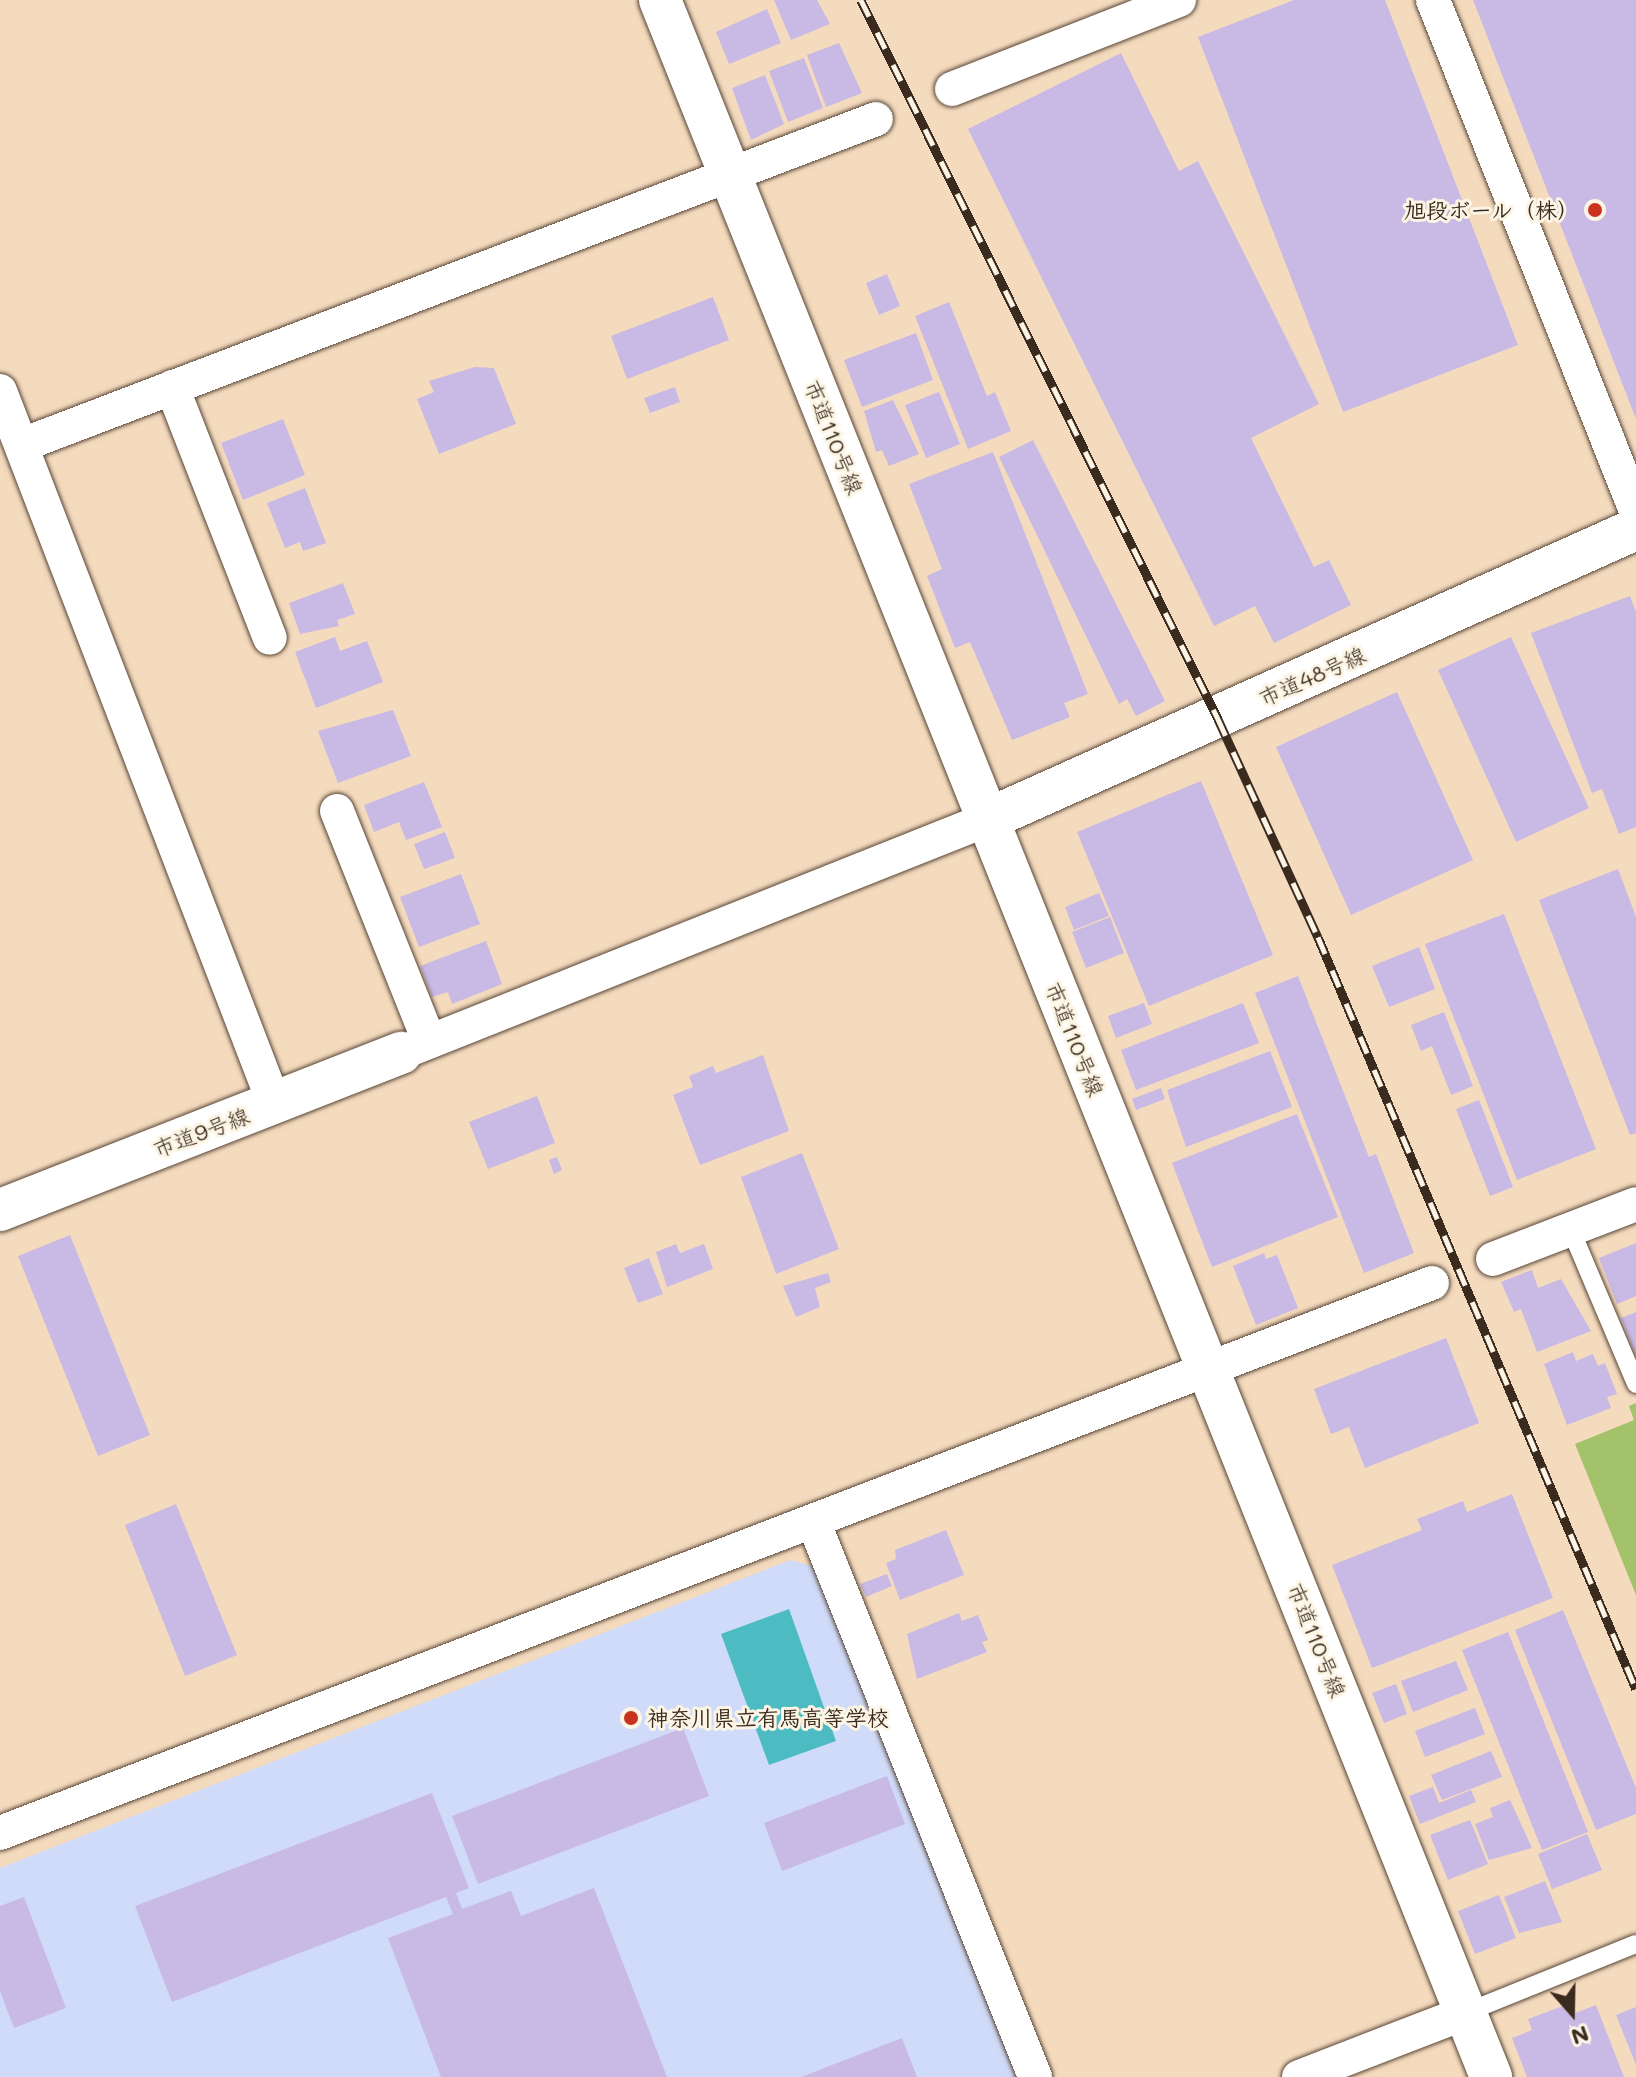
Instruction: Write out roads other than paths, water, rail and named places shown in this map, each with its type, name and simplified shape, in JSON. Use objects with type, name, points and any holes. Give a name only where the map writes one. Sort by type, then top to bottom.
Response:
[{"type":"street","name":"市道110号線","points":[[660,0],[1491,2077]]},
{"type":"street","points":[[952,89],[1179,0]]},
{"type":"street","points":[[1433,0],[1636,511]]},
{"type":"street","points":[[22,445],[876,119]]},
{"type":"street","points":[[172,387],[270,638]]},
{"type":"street","points":[[0,391],[274,1103]]},
{"type":"street","name":"市道48号線","points":[[986,820],[1636,529]]},
{"type":"street","points":[[337,811],[415,1047],[986,820]]},
{"type":"street","name":"市道9号線","points":[[0,1210],[415,1047]]},
{"type":"street","points":[[1493,1259],[1636,1204]]},
{"type":"street","points":[[0,1833],[814,1523],[1432,1283]]},
{"type":"street","points":[[814,1523],[1035,2077]]},
{"type":"street","points":[[1299,2077],[1465,2013]]},
{"type":"lane","points":[[1571,1230],[1636,1384]]},
{"type":"lane","points":[[1465,2013],[1636,1944]]},
{"type":"water","points":[[789,1609],[836,1741],[769,1765],[721,1634]]},
{"type":"railway","points":[[861,0],[1218,719],[1318,937],[1636,1689]]},
{"type":"place","name":"旭段ボール（株）","points":[[1595,210]]},
{"type":"place","name":"神奈川県立有馬高等学校","points":[[631,1718]]}]
